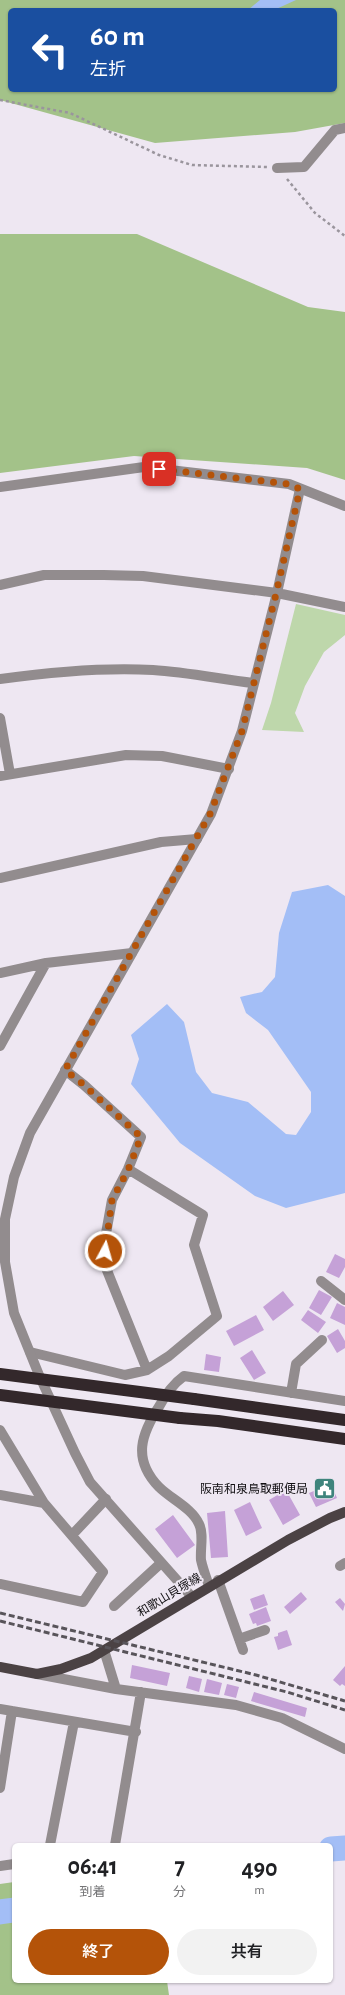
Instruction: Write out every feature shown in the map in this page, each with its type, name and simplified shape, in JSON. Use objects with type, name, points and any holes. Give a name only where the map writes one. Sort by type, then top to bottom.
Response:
[{"type":"highway","points":[[0,1374],[345,1420]]},
{"type":"highway","points":[[0,1395],[180,1418],[218,1421],[345,1439]]},
{"type":"main road","name":"和歌山貝塚線","points":[[0,1667],[38,1674],[61,1669],[91,1658],[218,1580],[330,1518],[345,1512]]},
{"type":"street","points":[[277,168],[304,166],[335,130],[345,128]]},
{"type":"street","points":[[0,487],[144,467],[289,484],[345,506]]},
{"type":"street","points":[[192,1597],[90,1482],[75,1453],[14,1313],[5,1262],[5,1219],[14,1177],[30,1133],[197,840],[229,769],[242,731],[300,489]]},
{"type":"street","points":[[0,585],[44,575],[143,576],[276,594],[345,607]]},
{"type":"street","points":[[0,678],[43,673],[105,669],[154,670],[254,683]]},
{"type":"street","points":[[0,718],[5,775],[126,755],[162,756],[229,769]]},
{"type":"street","points":[[0,878],[161,842],[197,840]]},
{"type":"street","points":[[0,973],[46,963],[132,953]]},
{"type":"street","points":[[0,1046],[46,963]]},
{"type":"street","points":[[65,1070],[84,1085],[141,1137],[128,1170],[112,1200],[105,1239],[104,1264],[147,1370]]},
{"type":"street","points":[[30,1352],[125,1375],[147,1370],[169,1356],[217,1316],[194,1245],[202,1215],[128,1170]]},
{"type":"street","points":[[321,1281],[345,1300]]},
{"type":"street","points":[[291,1393],[296,1364],[322,1340]]},
{"type":"street","points":[[209,1586],[201,1559],[199,1523],[193,1515],[160,1489],[152,1479],[142,1460],[142,1441],[147,1424],[174,1383],[184,1376],[345,1401]]},
{"type":"street","points":[[0,1430],[44,1503],[103,1572],[83,1602],[0,1584]]},
{"type":"street","points":[[0,1495],[44,1503]]},
{"type":"street","points":[[72,1535],[106,1499]]},
{"type":"street","points":[[114,1606],[161,1563]]},
{"type":"street","points":[[218,1580],[243,1650]]},
{"type":"street","points":[[239,1639],[265,1630]]},
{"type":"street","points":[[104,1650],[116,1689]]},
{"type":"street","points":[[38,1674],[116,1689],[236,1705],[282,1718],[345,1749]]},
{"type":"street","points":[[115,1843],[136,1732],[141,1692]]},
{"type":"street","points":[[0,1709],[136,1732]]},
{"type":"street","points":[[0,1788],[12,1711]]},
{"type":"street","points":[[50,1843],[74,1722]]},
{"type":"street","points":[[0,1866],[12,1864]]},
{"type":"path","points":[[0,100],[70,114],[159,155],[192,165],[277,168],[315,213],[345,236]]},
{"type":"green space","points":[[0,0],[345,0],[345,123],[295,132],[155,143],[0,100]]},
{"type":"green space","points":[[0,234],[137,234],[308,307],[345,312],[345,480],[307,468],[134,456],[0,473]]},
{"type":"green space","points":[[296,604],[345,615],[345,635],[324,652],[305,686],[295,713],[304,732],[262,730],[271,703]]},
{"type":"green space","points":[[12,1882],[12,1983],[167,1983],[169,1995],[0,1995],[0,1884]]},
{"type":"water","points":[[260,0],[296,0],[278,8],[250,8]]},
{"type":"water","points":[[328,885],[345,896],[345,1193],[286,1208],[255,1196],[180,1143],[131,1084],[139,1059],[131,1035],[167,1004],[184,1022],[196,1072],[212,1093],[248,1102],[286,1134],[296,1135],[311,1112],[311,1092],[268,1030],[246,1013],[240,997],[262,992],[275,977],[279,933],[292,892]]},
{"type":"building","points":[[335,1254],[345,1259],[345,1267],[339,1278],[326,1272]]},
{"type":"building","points":[[319,1290],[332,1297],[321,1315],[309,1308]]},
{"type":"building","points":[[283,1291],[294,1305],[273,1321],[263,1307]]},
{"type":"building","points":[[337,1303],[345,1307],[345,1325],[330,1318]]},
{"type":"building","points":[[308,1310],[326,1322],[318,1333],[301,1320]]},
{"type":"building","points":[[256,1315],[264,1330],[234,1346],[226,1331]]},
{"type":"building","points":[[338,1329],[345,1341],[345,1348],[337,1353],[327,1336]]},
{"type":"building","points":[[252,1350],[266,1373],[254,1380],[240,1358]]},
{"type":"building","points":[[206,1354],[221,1357],[219,1372],[204,1370]]},
{"type":"building","points":[[331,1484],[337,1498],[316,1507],[309,1493]]},
{"type":"building","points":[[286,1490],[300,1515],[283,1525],[269,1500]]},
{"type":"building","points":[[250,1502],[262,1528],[246,1536],[234,1510]]},
{"type":"building","points":[[225,1511],[228,1557],[211,1558],[207,1513]]},
{"type":"building","points":[[173,1515],[195,1545],[177,1558],[155,1529]]},
{"type":"building","points":[[301,1592],[307,1599],[290,1614],[284,1607]]},
{"type":"building","points":[[264,1594],[268,1605],[254,1610],[250,1599]]},
{"type":"building","points":[[340,1598],[345,1604],[343,1611],[335,1602]]},
{"type":"building","points":[[266,1607],[271,1621],[257,1626],[256,1623],[253,1624],[249,1614]]},
{"type":"building","points":[[287,1630],[292,1645],[278,1650],[274,1637],[278,1636],[278,1633]]},
{"type":"building","points":[[132,1665],[170,1673],[167,1686],[130,1678]]},
{"type":"building","points":[[345,1666],[345,1686],[342,1684],[340,1686],[333,1680]]},
{"type":"building","points":[[189,1676],[202,1679],[199,1692],[186,1688]]},
{"type":"building","points":[[207,1679],[222,1683],[219,1695],[204,1692]]},
{"type":"building","points":[[227,1684],[239,1687],[236,1698],[224,1695]]},
{"type":"building","points":[[254,1692],[307,1708],[305,1717],[251,1701]]},
{"type":"waterway","points":[[333,1849],[345,1848]]},
{"type":"waterway","points":[[0,1912],[12,1910]]},
{"type":"railway","points":[[0,1613],[256,1675],[345,1701]]},
{"type":"railway","points":[[0,1621],[287,1692],[345,1710]]},
{"type":"place","name":"阪南和泉鳥取郵便局","points":[[324,1489]]},
{"type":"route","points":[[105,1251],[105,1239],[112,1200],[128,1170],[141,1137],[84,1085],[65,1070],[197,840],[229,769],[242,731],[300,489],[289,484],[159,469]]}]
